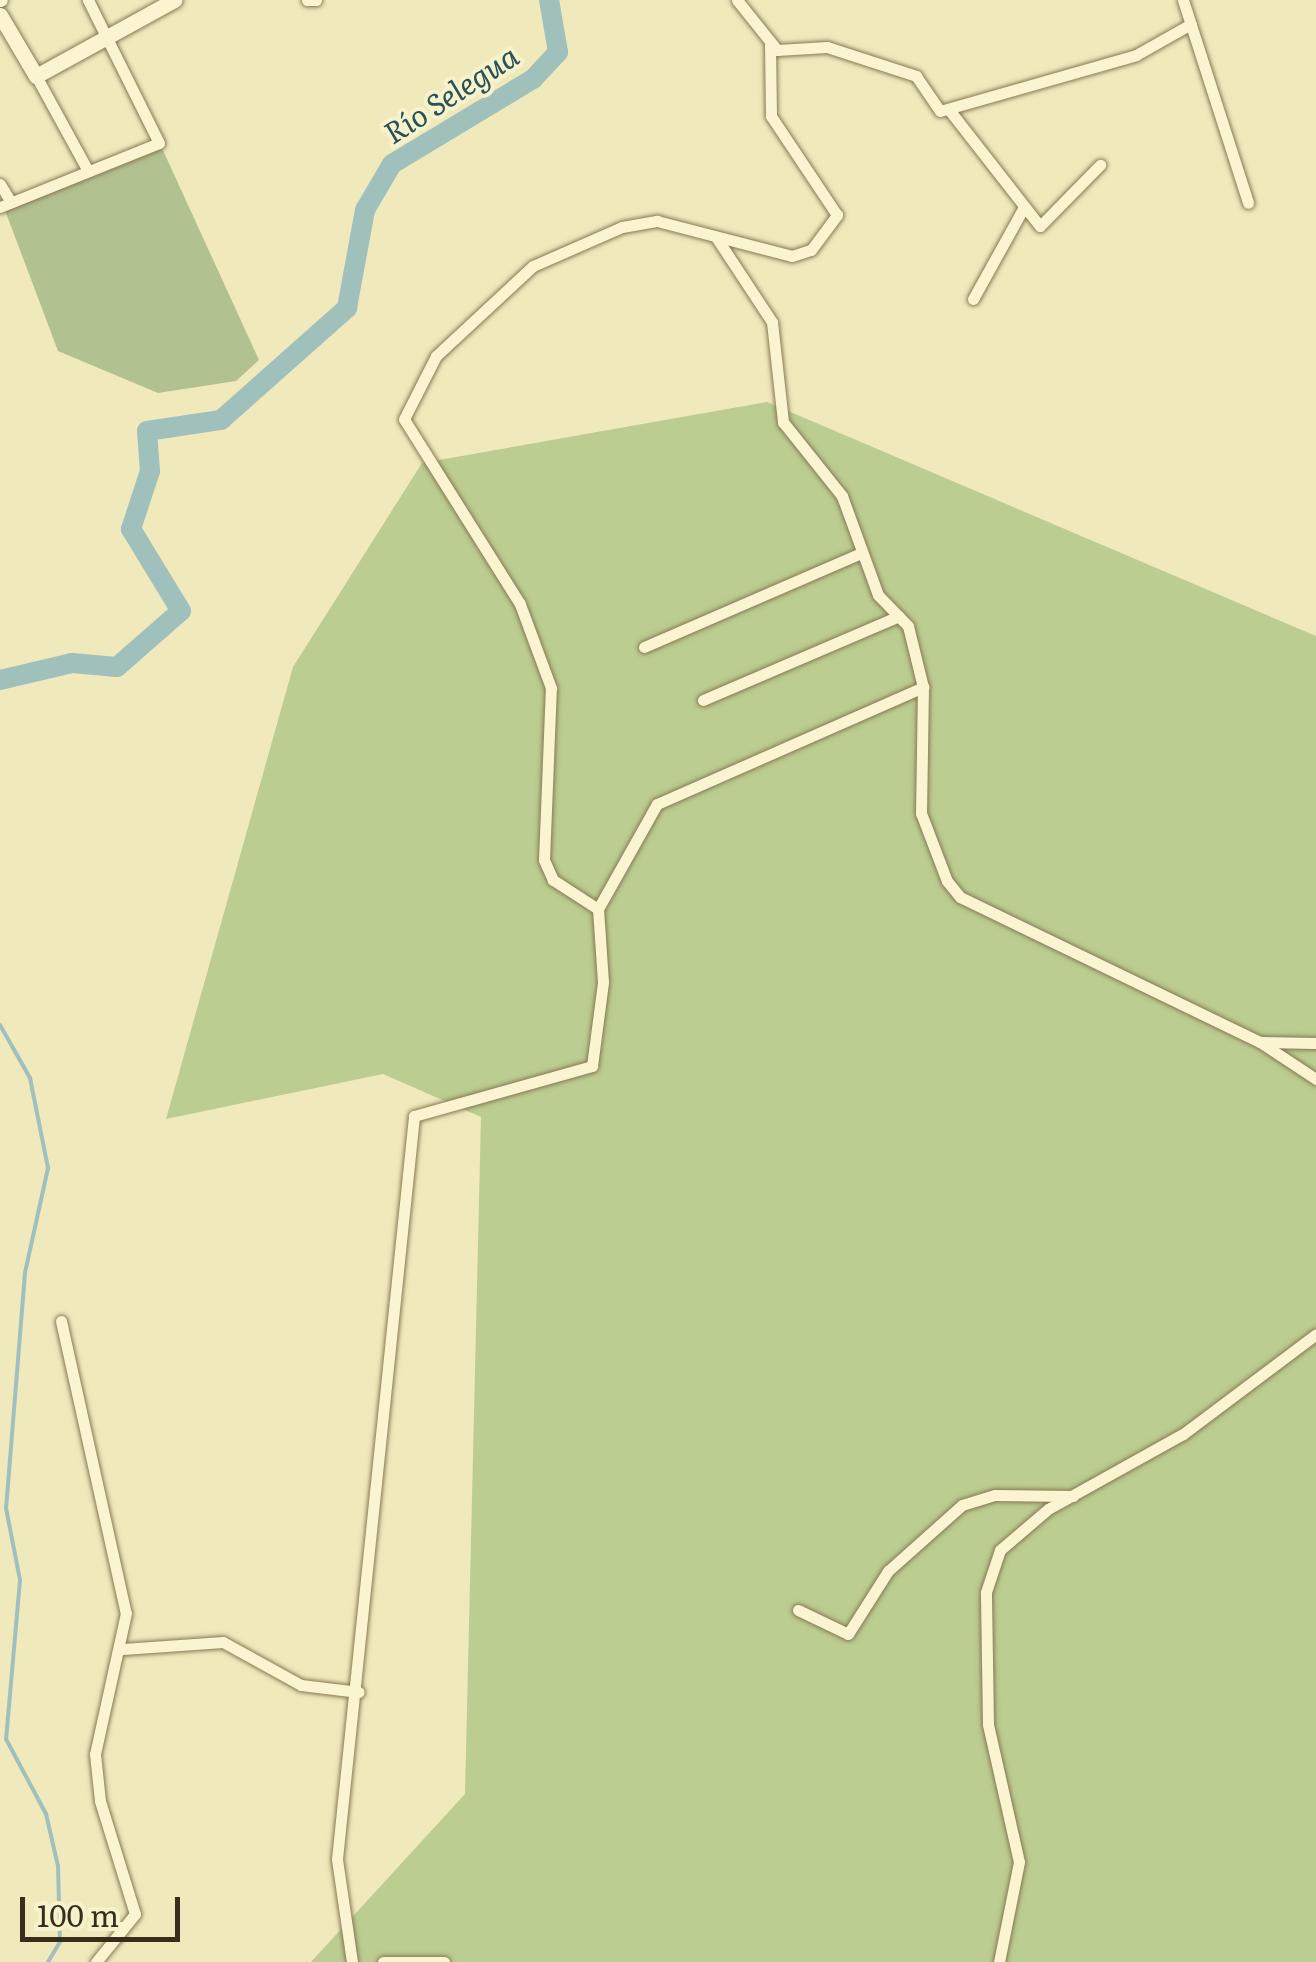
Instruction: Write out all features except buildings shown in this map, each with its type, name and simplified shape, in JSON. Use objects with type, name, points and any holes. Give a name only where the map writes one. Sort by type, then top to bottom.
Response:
[{"type":"main road","points":[[0,15],[36,76],[174,0]]},
{"type":"street","points":[[0,184],[6,204],[159,143],[88,0]]},
{"type":"street","points":[[307,0],[316,0]]},
{"type":"street","points":[[737,0],[770,42],[786,55],[827,48],[910,74],[933,108],[950,110],[1082,64],[1136,55],[1191,24]]},
{"type":"street","points":[[1182,0],[1248,203]]},
{"type":"street","points":[[598,909],[553,880],[544,860],[551,688],[520,604],[404,419],[436,356],[534,266],[657,221],[792,256],[810,250],[837,214],[771,116],[770,42]]},
{"type":"street","points":[[36,76],[88,170]]},
{"type":"street","points":[[950,110],[1024,207],[1046,225],[1100,165]]},
{"type":"street","points":[[974,299],[1024,207]]},
{"type":"street","points":[[716,237],[764,301],[779,350],[783,422],[842,496],[859,554],[898,616],[923,687],[921,813],[935,861],[960,897],[1260,1042],[1316,1079]]},
{"type":"street","points":[[644,647],[859,554]]},
{"type":"street","points":[[703,700],[898,616]]},
{"type":"street","points":[[352,1962],[337,1859],[360,1692],[414,1116],[592,1066],[603,982],[598,909],[657,804],[923,687]]},
{"type":"street","points":[[1260,1042],[1316,1043]]},
{"type":"street","points":[[61,1321],[110,1514],[123,1650],[95,1754],[100,1801],[135,1914],[96,1962]]},
{"type":"street","points":[[999,1962],[1019,1862],[988,1724],[986,1592],[1017,1531],[1183,1434],[1316,1334]]},
{"type":"street","points":[[798,1610],[848,1634],[888,1571],[962,1505],[995,1495],[1075,1496]]},
{"type":"street","points":[[123,1650],[224,1642],[300,1685],[360,1692]]},
{"type":"street","points":[[383,1962],[444,1962]]},
{"type":"green space","points":[[161,146],[259,360],[236,381],[158,393],[58,351],[3,205]]},
{"type":"green space","points":[[767,402],[1316,636],[1316,1962],[311,1962],[465,1794],[481,1117],[383,1074],[166,1119],[293,667],[422,463]]},
{"type":"waterway","name":"Río Selegua","points":[[0,680],[72,663],[117,667],[181,611],[131,529],[150,471],[147,431],[221,420],[347,308],[365,210],[392,164],[533,79],[558,52],[549,0]]},
{"type":"waterway","name":"Río Selegua","points":[[0,1025],[30,1078],[48,1168],[25,1273],[6,1508],[20,1580],[6,1739],[46,1814],[58,1866],[60,1942],[48,1962]]}]
